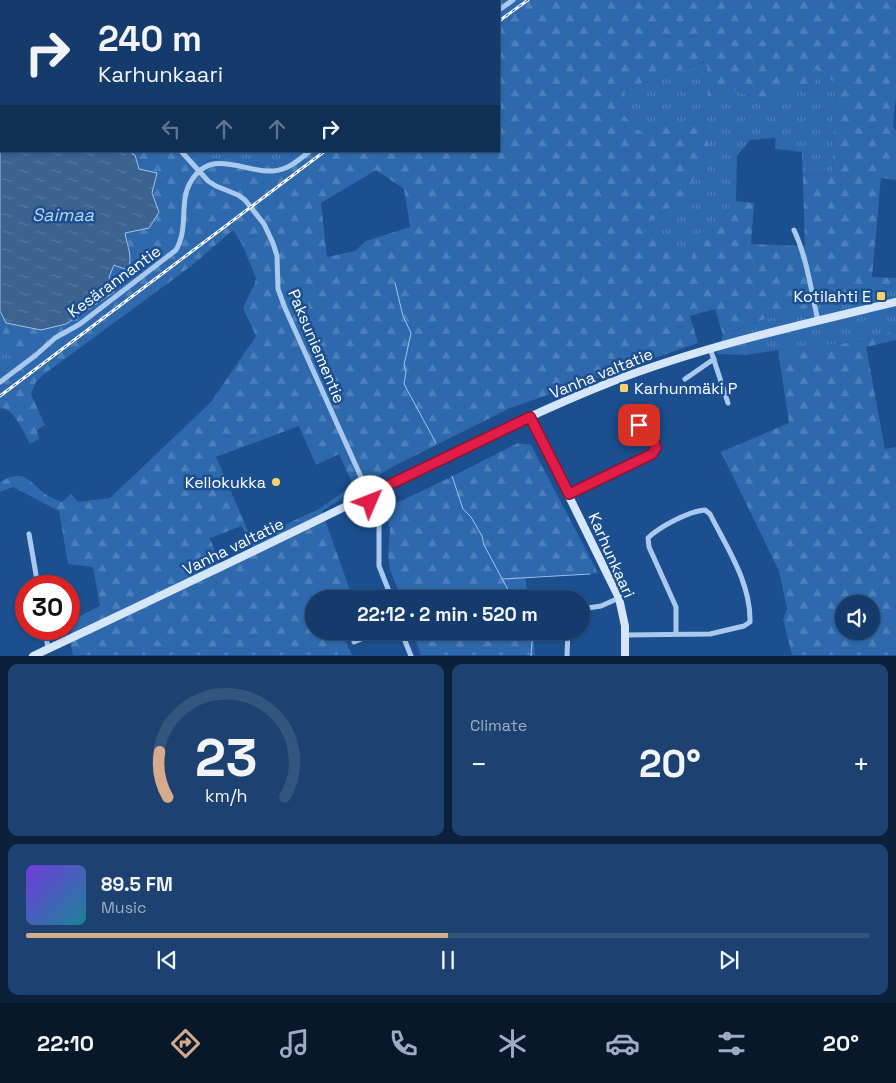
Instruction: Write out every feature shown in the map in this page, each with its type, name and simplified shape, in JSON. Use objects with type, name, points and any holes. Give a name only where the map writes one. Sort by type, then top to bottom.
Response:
[{"type":"main road","name":"Vanha valtatie","points":[[34,656],[221,568],[530,417],[610,383],[658,364],[710,348],[896,302]]},
{"type":"main road","name":"Karhunkaari","points":[[530,417],[619,598],[624,616],[626,635],[625,656]]},
{"type":"street","points":[[500,9],[513,0]]},
{"type":"street","name":"Paksuniementie","points":[[182,152],[199,172],[216,186],[245,200],[269,233],[277,256],[278,289],[285,308],[379,518],[379,566],[388,590]]},
{"type":"street","points":[[199,172],[207,166],[223,163],[262,170],[282,170],[309,152]]},
{"type":"street","name":"Kesärannantie","points":[[0,382],[55,338],[80,324],[176,250],[183,234],[187,191],[199,172]]},
{"type":"street","points":[[794,230],[800,243],[808,272],[818,321]]},
{"type":"street","points":[[710,348],[728,403]]},
{"type":"street","points":[[685,379],[714,359]]},
{"type":"street","points":[[569,494],[652,454],[656,448],[653,439],[639,425],[627,418]]},
{"type":"street","points":[[626,635],[717,633],[744,626],[750,622],[750,609],[742,576],[710,514],[705,510],[699,510],[676,520],[654,532],[648,538],[649,547],[676,607],[676,633]]},
{"type":"street","points":[[29,534],[36,575]]},
{"type":"street","points":[[590,607],[601,606],[619,598]]},
{"type":"street","points":[[47,640],[48,649]]},
{"type":"street","points":[[354,642],[359,640]]},
{"type":"street","points":[[405,640],[411,656]]},
{"type":"street","points":[[567,656],[568,640]]},
{"type":"green space","points":[[500,0],[896,0],[896,96],[893,127],[896,131],[896,180],[881,178],[872,277],[896,278],[896,285],[765,319],[723,335],[715,309],[690,316],[698,343],[510,408],[392,467],[322,511],[350,590],[305,590],[305,640],[344,640],[352,655],[73,655],[71,640],[80,640],[80,616],[100,606],[93,567],[68,564],[59,511],[13,487],[0,492],[0,482],[17,476],[23,477],[28,479],[43,493],[62,502],[71,494],[78,502],[110,498],[211,402],[256,336],[243,308],[256,278],[241,242],[233,230],[190,267],[36,382],[31,394],[45,425],[37,430],[39,439],[30,444],[11,413],[2,408],[0,410],[0,374],[18,360],[0,335],[0,311],[6,323],[109,277],[114,265],[130,258],[125,233],[148,228],[159,212],[152,193],[139,169],[137,160],[132,152],[190,152],[199,162],[231,158],[266,166],[278,164],[296,152],[500,152]],"holes":[[[707,61],[708,98],[732,90],[774,103],[780,89],[814,89],[815,69],[836,83],[832,174],[803,175],[803,152],[776,148],[776,138],[775,149],[802,152],[805,246],[751,244],[754,203],[736,201],[721,217],[696,237],[690,266],[645,226],[688,192],[709,144],[694,122],[666,124],[640,132],[622,113],[625,89]],[[376,170],[404,189],[410,227],[366,241],[355,251],[327,257],[321,203]],[[299,426],[316,465],[339,454],[353,485],[319,509],[252,540],[216,457]],[[242,526],[253,552],[221,568],[210,538]]]},
{"type":"green space","points":[[708,61],[732,90],[774,103],[780,89],[814,68],[836,83],[832,174],[803,175],[803,152],[775,148],[776,137],[750,140],[737,156],[736,201],[721,217],[690,266],[645,226],[688,192],[666,124],[640,132],[622,113],[625,89]]},
{"type":"green space","points":[[190,152],[296,152],[278,164],[266,166],[216,159],[199,162]]},
{"type":"green space","points":[[896,285],[896,330],[865,341],[746,355],[717,354],[723,335],[765,319]]},
{"type":"green space","points":[[896,330],[896,340],[866,347],[885,449],[896,447],[896,655],[792,655],[783,619],[787,609],[779,571],[721,452],[789,423],[778,350],[865,341]]},
{"type":"green space","points":[[0,335],[18,360],[0,374]]},
{"type":"green space","points":[[518,443],[531,445],[598,573],[525,577],[527,590],[398,590],[390,570],[388,554],[390,529],[386,514],[388,507]]},
{"type":"green space","points":[[415,640],[534,640],[535,655],[421,655]]},
{"type":"water","name":"Saimaa","points":[[0,152],[131,152],[135,155],[139,169],[157,173],[152,193],[159,212],[149,228],[125,233],[130,262],[127,270],[114,265],[109,277],[114,292],[66,324],[41,330],[6,323],[0,311]]},
{"type":"waterway","points":[[395,283],[403,316],[411,333],[404,365],[406,372],[404,384],[436,443]]},
{"type":"waterway","points":[[452,476],[463,509],[471,517],[482,536],[484,545],[508,590]]},
{"type":"waterway","points":[[503,579],[590,574]]},
{"type":"waterway","points":[[531,656],[532,640]]},
{"type":"railway","points":[[500,20],[528,0]]},
{"type":"railway","points":[[0,396],[324,152]]},
{"type":"place","name":"Kotilahti E","points":[[881,296]]},
{"type":"place","name":"Karhunmäki P","points":[[624,388]]},
{"type":"place","name":"Kellokukka","points":[[276,482]]},
{"type":"route","points":[[370,502],[368,495],[530,417],[569,494],[652,454],[656,448],[653,439],[639,425]]}]
